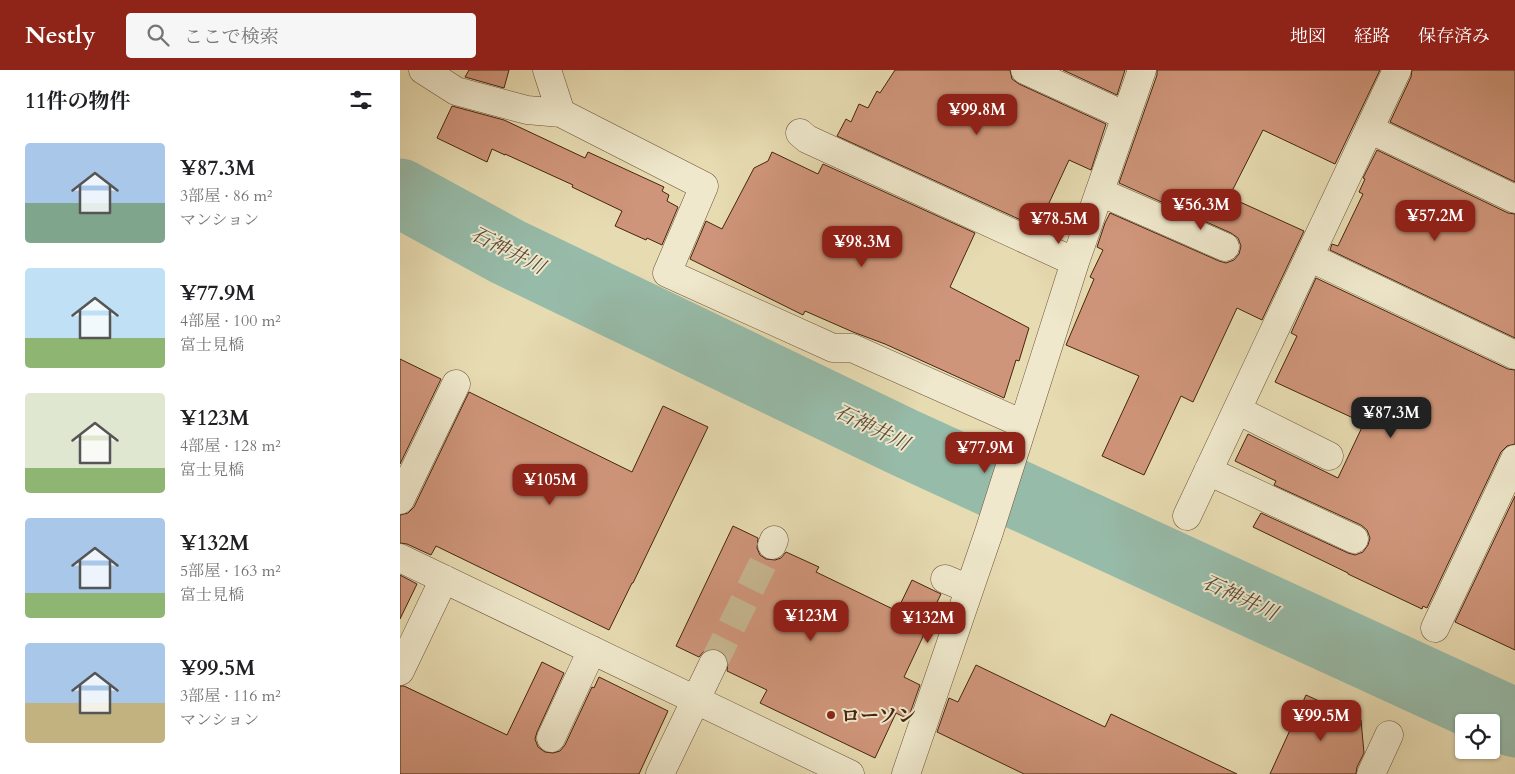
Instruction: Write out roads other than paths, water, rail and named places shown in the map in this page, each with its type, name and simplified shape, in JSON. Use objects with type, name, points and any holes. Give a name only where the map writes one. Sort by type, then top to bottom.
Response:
[{"type":"street","points":[[423,70],[456,91],[527,110],[561,114],[704,186],[667,273],[833,348],[852,348],[1022,430]]},
{"type":"street","points":[[547,70],[561,114]]},
{"type":"street","points":[[1025,70],[1126,116]]},
{"type":"street","points":[[906,774],[957,584],[984,565],[990,527],[1075,262],[1142,70]]},
{"type":"street","points":[[1187,516],[1397,70]]},
{"type":"street","points":[[1369,129],[1515,198]]},
{"type":"street","points":[[800,133],[807,139],[1075,262]]},
{"type":"street","points":[[1100,192],[1225,247]]},
{"type":"street","points":[[1309,257],[1515,355]]},
{"type":"street","points":[[400,500],[456,384]]},
{"type":"street","points":[[1237,410],[1329,456]]},
{"type":"street","points":[[1435,628],[1515,459]]},
{"type":"street","points":[[1208,471],[1354,539]]},
{"type":"street","points":[[400,558],[850,774]]},
{"type":"street","points":[[400,671],[444,579]]},
{"type":"street","points":[[551,738],[592,650]]},
{"type":"street","points":[[660,774],[713,664]]},
{"type":"street","points":[[1371,774],[1390,735]]},
{"type":"waterway","name":"石神井川","points":[[400,193],[508,252],[903,442],[1515,723]]},
{"type":"tunnel","points":[[713,664],[772,545]]},
{"type":"place","name":"ローソン","points":[[831,715]]}]
